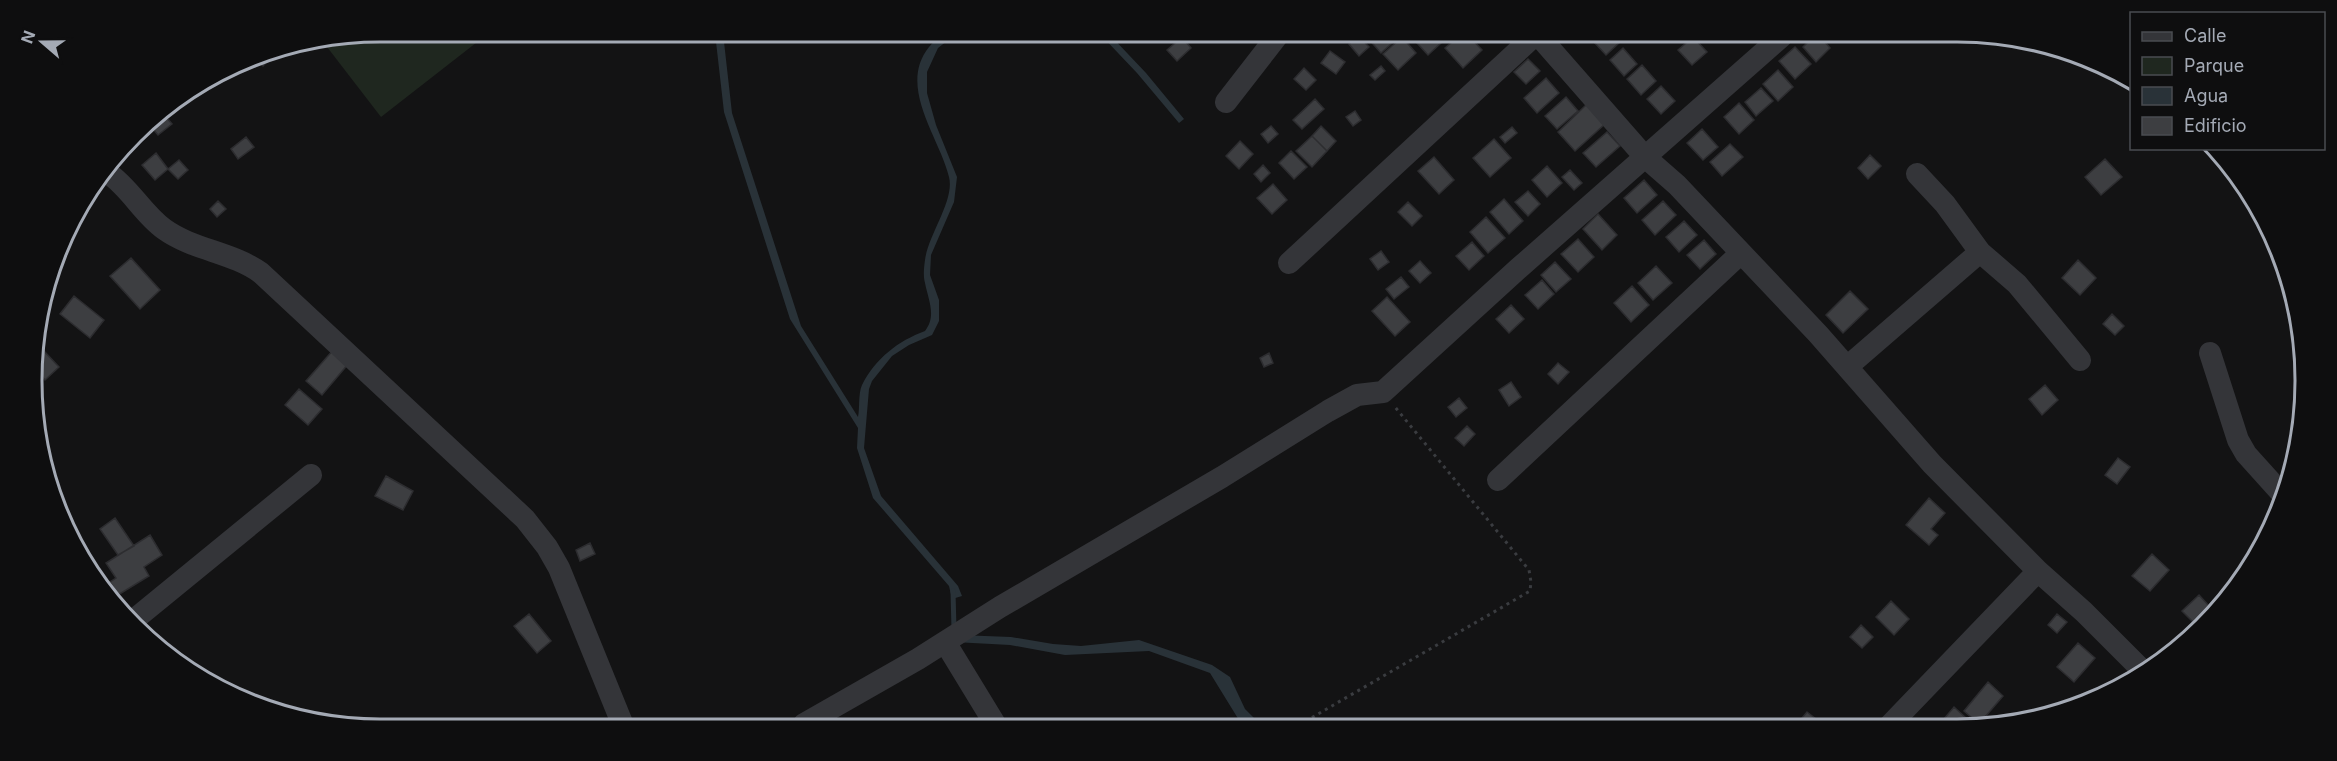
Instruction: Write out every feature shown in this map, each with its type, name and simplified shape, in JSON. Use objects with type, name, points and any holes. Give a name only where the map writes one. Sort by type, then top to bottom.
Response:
[{"type":"street","points":[[1226,102],[1273,42]]},
{"type":"street","points":[[1289,263],[1528,42]]},
{"type":"street","points":[[1544,42],[1645,157],[1677,185],[1818,334],[1932,464],[2038,571],[2084,612],[2138,666]]},
{"type":"street","points":[[813,719],[1222,477],[1328,411],[1357,395],[1383,392],[1492,291],[1775,42]]},
{"type":"street","points":[[1917,174],[1945,204],[1980,252],[2017,284],[2079,360]]},
{"type":"street","points":[[111,175],[119,180],[163,228],[188,243],[249,264],[261,273],[525,519],[560,568],[620,719]]},
{"type":"street","points":[[1847,367],[1980,252]]},
{"type":"street","points":[[1498,480],[1740,254]]},
{"type":"street","points":[[2210,352],[2238,440],[2246,454],[2277,489]]},
{"type":"street","points":[[138,617],[311,475]]},
{"type":"street","points":[[1896,719],[2038,571]]},
{"type":"street","points":[[951,638],[992,719]]},
{"type":"path","points":[[1309,719],[1530,591],[1529,570],[1383,392]]},
{"type":"green space","points":[[380,42],[477,42],[381,117],[327,47]]},
{"type":"water","points":[[716,42],[724,42],[732,113],[801,326],[858,417],[862,385],[874,367],[897,345],[925,331],[929,325],[931,307],[924,277],[925,260],[945,207],[950,186],[944,162],[924,112],[917,79],[920,62],[929,47],[934,42],[946,42],[938,48],[927,72],[927,93],[936,125],[957,177],[954,202],[931,255],[930,275],[939,300],[939,321],[932,335],[909,345],[892,356],[872,381],[869,389],[864,448],[881,496],[958,586],[962,596],[952,599],[949,586],[873,498],[857,448],[858,428],[790,319],[724,112]]},
{"type":"water","points":[[1108,42],[1117,42],[1184,119],[1179,123]]},
{"type":"water","points":[[959,635],[1011,637],[1081,646],[1139,640],[1212,665],[1230,677],[1245,709],[1255,719],[1238,719],[1210,673],[1149,651],[1065,655],[1010,645],[954,642]]},
{"type":"building","points":[[1176,42],[1186,42],[1191,48],[1177,61],[1167,50]]},
{"type":"building","points":[[1364,42],[1369,47],[1359,56],[1349,44]]},
{"type":"building","points":[[1371,42],[1393,42],[1381,53]]},
{"type":"building","points":[[1396,42],[1406,42],[1416,53],[1398,70],[1383,54]]},
{"type":"building","points":[[1440,42],[1441,43],[1428,55],[1417,43]]},
{"type":"building","points":[[1452,42],[1475,42],[1482,50],[1463,68],[1445,48]]},
{"type":"building","points":[[1594,42],[1620,42],[1606,55]]},
{"type":"building","points":[[1687,42],[1698,42],[1707,52],[1692,65],[1678,50]]},
{"type":"building","points":[[1808,42],[1825,42],[1830,48],[1816,62],[1803,47]]},
{"type":"building","points":[[1795,47],[1811,64],[1795,79],[1779,61]]},
{"type":"building","points":[[1623,48],[1637,64],[1624,76],[1610,60]]},
{"type":"building","points":[[1330,51],[1345,62],[1336,74],[1321,63]]},
{"type":"building","points":[[1528,59],[1540,71],[1526,84],[1514,72]]},
{"type":"building","points":[[1642,65],[1656,81],[1641,95],[1627,79]]},
{"type":"building","points":[[1381,66],[1385,71],[1375,80],[1370,75]]},
{"type":"building","points":[[1304,68],[1316,80],[1306,90],[1294,79]]},
{"type":"building","points":[[1778,70],[1793,87],[1778,101],[1763,84]]},
{"type":"building","points":[[1546,78],[1559,93],[1537,113],[1524,98]]},
{"type":"building","points":[[1661,86],[1675,101],[1661,114],[1647,99]]},
{"type":"building","points":[[1761,88],[1773,101],[1756,116],[1745,102]]},
{"type":"building","points":[[1566,97],[1578,111],[1557,129],[1545,116]]},
{"type":"building","points":[[1315,99],[1324,109],[1302,129],[1293,120]]},
{"type":"building","points":[[1739,103],[1754,120],[1739,134],[1724,117]]},
{"type":"building","points":[[1587,104],[1605,124],[1575,151],[1558,132]]},
{"type":"building","points":[[1355,111],[1361,120],[1353,126],[1346,117]]},
{"type":"building","points":[[167,118],[172,124],[158,135],[153,129]]},
{"type":"building","points":[[1271,126],[1278,134],[1268,143],[1261,134]]},
{"type":"building","points":[[1321,126],[1336,141],[1327,151],[1312,136]]},
{"type":"building","points":[[1512,127],[1517,133],[1505,143],[1500,137]]},
{"type":"building","points":[[1702,129],[1718,147],[1703,160],[1687,143]]},
{"type":"building","points":[[1607,132],[1620,146],[1596,167],[1583,153]]},
{"type":"building","points":[[1312,136],[1327,151],[1312,167],[1296,151]]},
{"type":"building","points":[[246,137],[254,147],[238,159],[231,149]]},
{"type":"building","points":[[1494,139],[1511,158],[1490,177],[1473,158]]},
{"type":"building","points":[[1240,141],[1253,154],[1239,169],[1226,156]]},
{"type":"building","points":[[1730,144],[1743,157],[1722,176],[1710,162]]},
{"type":"building","points":[[1291,151],[1307,167],[1294,179],[1279,163]]},
{"type":"building","points":[[156,153],[168,169],[155,180],[142,165]]},
{"type":"building","points":[[1870,155],[1881,166],[1868,179],[1858,168]]},
{"type":"building","points":[[1434,157],[1454,180],[1439,194],[1418,171]]},
{"type":"building","points":[[2105,159],[2122,177],[2101,195],[2085,177]]},
{"type":"building","points":[[179,160],[188,170],[178,179],[168,169]]},
{"type":"building","points":[[1263,165],[1270,173],[1261,182],[1254,174]]},
{"type":"building","points":[[1547,166],[1562,183],[1547,197],[1532,180]]},
{"type":"building","points":[[1570,170],[1582,183],[1574,190],[1562,177]]},
{"type":"building","points":[[1644,180],[1657,195],[1637,213],[1624,198]]},
{"type":"building","points":[[1273,184],[1287,200],[1272,214],[1257,198]]},
{"type":"building","points":[[1528,191],[1540,204],[1528,216],[1515,202]]},
{"type":"building","points":[[1504,199],[1523,221],[1509,234],[1490,212]]},
{"type":"building","points":[[218,201],[226,209],[217,217],[210,209]]},
{"type":"building","points":[[1663,201],[1676,215],[1655,235],[1642,220]]},
{"type":"building","points":[[1408,202],[1422,216],[1412,226],[1398,212]]},
{"type":"building","points":[[1598,214],[1617,235],[1602,250],[1583,229]]},
{"type":"building","points":[[1486,217],[1505,238],[1488,253],[1470,232]]},
{"type":"building","points":[[1684,221],[1697,235],[1679,252],[1666,237]]},
{"type":"building","points":[[1578,239],[1594,257],[1578,272],[1561,254]]},
{"type":"building","points":[[1704,240],[1716,254],[1700,269],[1687,255]]},
{"type":"building","points":[[1472,242],[1484,256],[1469,270],[1456,256]]},
{"type":"building","points":[[1381,251],[1389,262],[1378,270],[1370,259]]},
{"type":"building","points":[[131,258],[160,290],[140,309],[110,276]]},
{"type":"building","points":[[2078,260],[2096,278],[2080,295],[2062,278]]},
{"type":"building","points":[[1420,261],[1431,273],[1420,283],[1409,271]]},
{"type":"building","points":[[1555,262],[1571,279],[1556,292],[1541,275]]},
{"type":"building","points":[[1656,266],[1672,283],[1653,300],[1638,283]]},
{"type":"building","points":[[1401,277],[1409,287],[1394,299],[1386,289]]},
{"type":"building","points":[[1542,280],[1554,294],[1538,309],[1525,295]]},
{"type":"building","points":[[1632,286],[1649,305],[1631,322],[1614,303]]},
{"type":"building","points":[[1850,291],[1868,309],[1843,333],[1826,315]]},
{"type":"building","points":[[74,296],[104,320],[90,338],[60,314]]},
{"type":"building","points":[[1387,297],[1410,322],[1395,336],[1372,311]]},
{"type":"building","points":[[1511,305],[1524,319],[1509,333],[1496,319]]},
{"type":"building","points":[[2112,314],[2124,326],[2115,335],[2103,324]]},
{"type":"building","points":[[334,349],[349,363],[322,395],[306,381]]},
{"type":"building","points":[[44,351],[59,367],[45,380],[42,377]]},
{"type":"building","points":[[1269,353],[1273,363],[1264,367],[1260,358]]},
{"type":"building","points":[[1558,363],[1569,372],[1558,384],[1548,374]]},
{"type":"building","points":[[1511,382],[1521,397],[1509,406],[1499,390]]},
{"type":"building","points":[[2045,385],[2058,400],[2042,415],[2029,399]]},
{"type":"building","points":[[299,389],[322,409],[308,425],[285,405]]},
{"type":"building","points":[[1459,398],[1467,408],[1456,417],[1448,407]]},
{"type":"building","points":[[1467,426],[1475,434],[1464,446],[1455,438]]},
{"type":"building","points":[[2118,458],[2130,467],[2117,484],[2105,475]]},
{"type":"building","points":[[386,476],[413,491],[403,510],[375,496]]},
{"type":"building","points":[[1929,498],[1945,513],[1931,529],[1938,535],[1929,545],[1906,525]]},
{"type":"building","points":[[115,518],[134,546],[118,555],[100,529]]},
{"type":"building","points":[[150,535],[162,555],[144,567],[149,576],[118,595],[110,582],[116,578],[106,563]]},
{"type":"building","points":[[590,543],[595,554],[580,561],[576,550]]},
{"type":"building","points":[[2152,554],[2169,570],[2150,591],[2132,576]]},
{"type":"building","points":[[2199,595],[2209,606],[2193,622],[2182,611]]},
{"type":"building","points":[[1891,601],[1909,619],[1894,635],[1876,617]]},
{"type":"building","points":[[529,614],[551,641],[537,653],[514,626]]},
{"type":"building","points":[[2057,614],[2067,622],[2057,633],[2048,625]]},
{"type":"building","points":[[1861,625],[1873,637],[1862,648],[1850,637]]},
{"type":"building","points":[[2078,643],[2095,658],[2074,682],[2057,667]]},
{"type":"building","points":[[1988,682],[2003,696],[1985,717],[1972,718],[1964,711]]},
{"type":"building","points":[[1954,707],[1966,718],[1965,719],[1944,719]]},
{"type":"building","points":[[1807,712],[1816,719],[1801,719]]},
{"type":"waterway","points":[[953,591],[954,630]]}]
